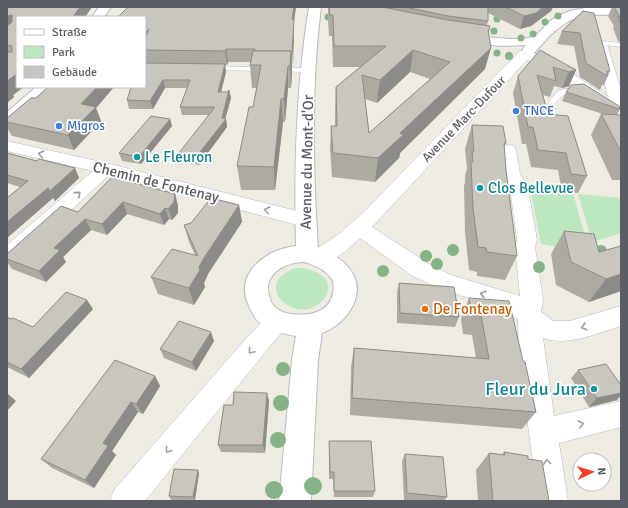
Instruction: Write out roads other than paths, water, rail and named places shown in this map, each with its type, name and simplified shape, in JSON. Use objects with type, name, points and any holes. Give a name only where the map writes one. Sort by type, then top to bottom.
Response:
[{"type":"street","points":[[99,16],[104,7]]},
{"type":"street","name":"Avenue du Mont-d'Or","points":[[314,256],[305,220],[304,176],[309,70],[322,9]]},
{"type":"street","name":"Avenue Marc-Dufour","points":[[314,256],[359,228],[539,39],[559,20],[571,15],[595,21],[621,12]]},
{"type":"street","points":[[595,21],[620,111]]},
{"type":"street","points":[[450,35],[478,40],[514,43],[539,39]]},
{"type":"street","points":[[478,40],[525,54],[554,69],[620,111]]},
{"type":"street","points":[[7,120],[44,88]]},
{"type":"street","name":"Chemin de Fontenay","points":[[7,146],[106,169],[305,220]]},
{"type":"street","points":[[508,150],[511,175],[516,182],[520,195],[527,240],[526,247],[532,299],[530,317],[532,357],[553,501]]},
{"type":"street","points":[[7,257],[106,169]]},
{"type":"street","points":[[359,228],[430,275],[514,304],[546,329],[562,332],[570,331],[621,316]]},
{"type":"street","points":[[292,255],[314,256],[333,264],[342,274],[346,286],[345,299],[338,311],[326,320],[310,326],[293,326],[277,322],[265,313],[257,302],[255,289],[258,277],[266,267],[278,259],[292,255]]},
{"type":"street","points":[[125,501],[277,322]]},
{"type":"street","points":[[295,501],[305,360],[310,326]]},
{"type":"street","points":[[543,433],[621,414]]},
{"type":"lane","points":[[601,43],[621,45]]},
{"type":"lane","points":[[203,68],[309,70]]},
{"type":"lane","points":[[552,102],[558,94],[564,90],[585,90]]},
{"type":"place","name":"TNCE","points":[[516,111]]},
{"type":"place","name":"Migros","points":[[59,126]]},
{"type":"place","name":"Le Fleuron","points":[[137,157]]},
{"type":"place","name":"Clos Bellevue","points":[[480,188]]},
{"type":"place","name":"De Fontenay","points":[[425,309]]},
{"type":"place","name":"Fleur du Jura","points":[[594,389]]}]
